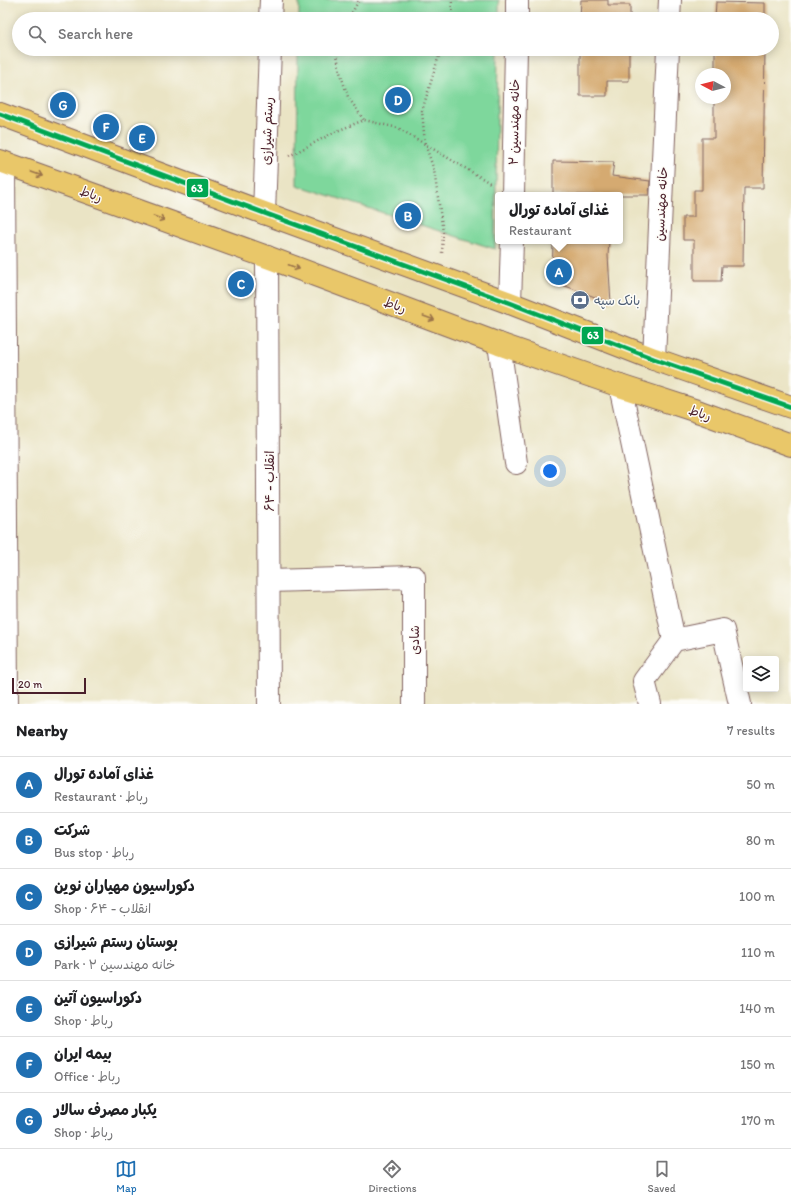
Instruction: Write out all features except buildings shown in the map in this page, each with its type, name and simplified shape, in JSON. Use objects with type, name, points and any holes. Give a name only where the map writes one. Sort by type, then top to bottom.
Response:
[{"type":"main road","points":[[0,114],[510,303],[654,359],[791,407]]},
{"type":"main road","name":"رباط","points":[[2,162],[267,257],[499,344],[700,412],[791,445]]},
{"type":"street","points":[[270,12],[271,0]]},
{"type":"street","points":[[516,12],[517,0]]},
{"type":"street","points":[[669,12],[670,0]]},
{"type":"street","name":"رستم شیرازی","points":[[264,213],[270,56]]},
{"type":"street","name":"خانه مهندسین ۲","points":[[504,191],[515,56]]},
{"type":"street","name":"خانه مهندسین","points":[[654,359],[668,56]]},
{"type":"street","points":[[2,162],[7,704]]},
{"type":"street","points":[[510,303],[512,244]]},
{"type":"street","name":"انقلاب - ۶۴","points":[[267,257],[269,704]]},
{"type":"street","points":[[499,344],[516,463]]},
{"type":"street","points":[[620,386],[674,640]]},
{"type":"street","name":"شادی","points":[[269,581],[414,577],[414,704]]},
{"type":"street","points":[[650,704],[644,681],[674,640],[723,630],[740,704]]},
{"type":"path","points":[[352,12],[358,0]]},
{"type":"path","points":[[451,12],[452,0]]},
{"type":"path","points":[[337,56],[340,72],[348,97],[364,120]]},
{"type":"path","points":[[439,56],[422,111],[425,144],[434,170],[443,232]]},
{"type":"path","points":[[298,151],[364,120],[398,128],[504,191]]},
{"type":"green space","points":[[299,0],[499,0],[499,12],[299,12]]},
{"type":"green space","points":[[298,56],[498,56],[495,249],[297,185]]},
{"type":"transit line","name":"63","points":[[0,114],[510,303],[654,359],[791,407]]},
{"type":"place","name":"بوستان رستم شیرازی","points":[[398,100]]},
{"type":"place","name":"یکبار مصرف سالار","points":[[63,105]]},
{"type":"place","name":"بیمه ایران","points":[[106,127]]},
{"type":"place","name":"دکوراسیون آتین","points":[[142,138]]},
{"type":"place","name":"شرکت","points":[[408,216]]},
{"type":"place","name":"غذای آماده تورال","points":[[559,272]]},
{"type":"place","name":"دکوراسیون مهیاران نوین","points":[[241,284]]},
{"type":"place","name":"بانک سپه","points":[[580,300]]}]
